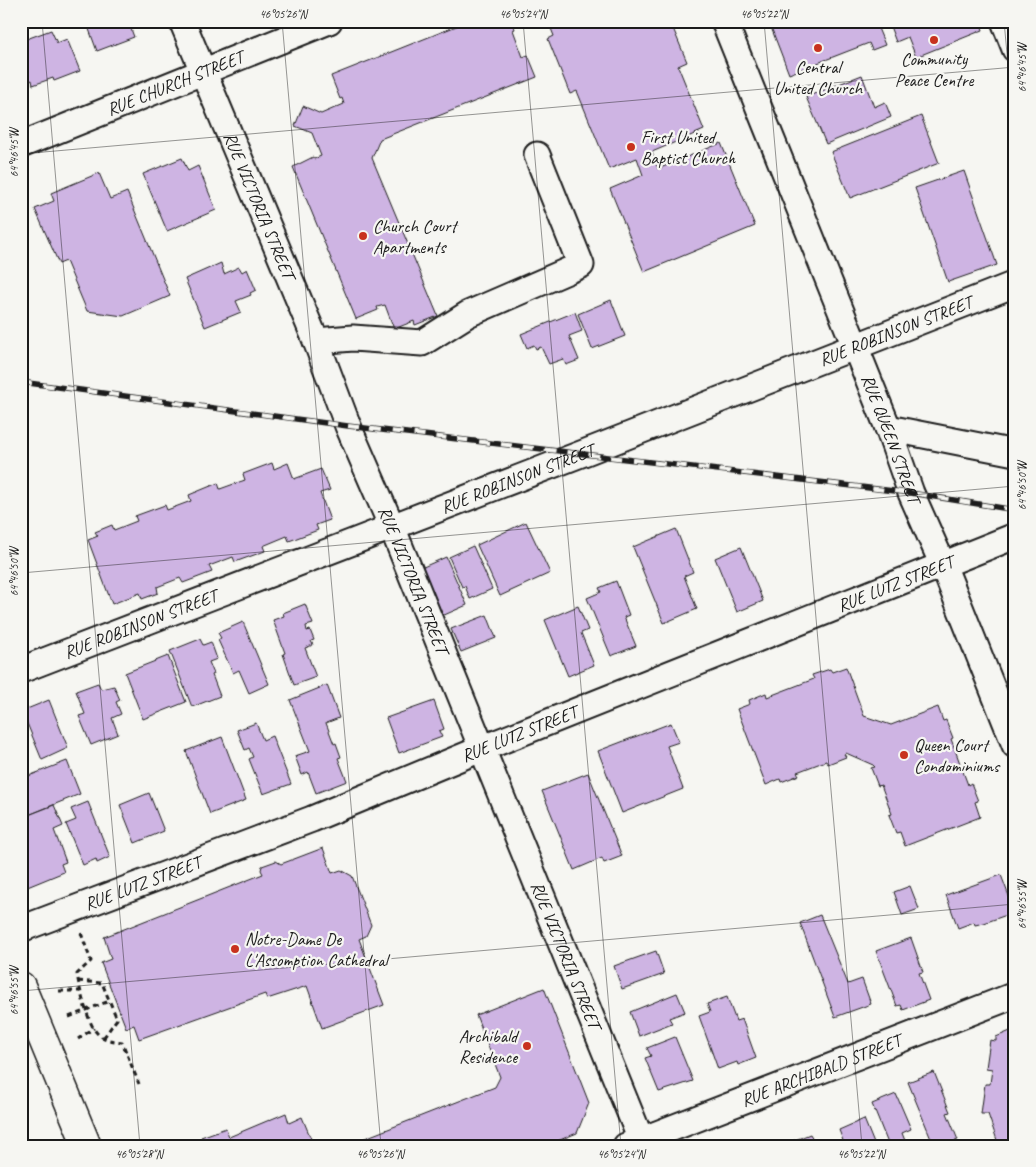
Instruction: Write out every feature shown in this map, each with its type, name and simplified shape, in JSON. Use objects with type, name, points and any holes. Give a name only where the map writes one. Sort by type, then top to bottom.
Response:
[{"type":"main road","points":[[21,986],[87,1146]]},
{"type":"street","name":"RUE VICTORIA STREET","points":[[182,21],[316,341],[348,426],[392,527],[642,1142]]},
{"type":"street","name":"RUE CHURCH STREET","points":[[21,145],[204,73],[329,21]]},
{"type":"street","name":"RUE QUEEN STREET","points":[[724,21],[888,428],[911,493],[943,565],[1015,745]]},
{"type":"street","points":[[316,341],[353,338],[422,344],[468,314],[581,264],[537,155]]},
{"type":"street","name":"RUE ROBINSON STREET","points":[[21,670],[1015,284]]},
{"type":"street","points":[[888,428],[1015,453]]},
{"type":"street","name":"RUE LUTZ STREET","points":[[21,929],[312,818],[1015,536]]},
{"type":"street","name":"RUE ARCHIBALD STREET","points":[[642,1142],[1015,995]]},
{"type":"path","points":[[80,931],[90,961],[77,974],[86,1010],[96,1033],[110,1041],[122,1042],[139,1084]]},
{"type":"path","points":[[78,981],[102,983],[117,1019],[104,1038]]},
{"type":"path","points":[[59,991],[80,991]]},
{"type":"path","points":[[69,1017],[109,1001]]},
{"type":"path","points":[[78,1039],[94,1028]]},
{"type":"building","points":[[86,21],[128,21],[134,37],[97,51]]},
{"type":"building","name":"Church Court Apartments","points":[[469,21],[512,21],[515,29],[513,30],[523,57],[528,55],[537,77],[380,139],[372,158],[438,316],[415,325],[414,321],[394,329],[385,305],[377,307],[378,310],[356,319],[293,167],[313,157],[314,159],[321,156],[312,133],[295,126],[303,106],[321,114],[344,104],[342,98],[340,99],[331,76]]},
{"type":"building","name":"First United Baptist Church","points":[[548,21],[670,21],[687,62],[678,66],[704,130],[652,152],[658,169],[721,143],[755,226],[644,272],[610,189],[643,175],[637,158],[609,169],[577,91],[570,94],[548,39],[554,36]]},
{"type":"building","name":"Central United Church","points":[[755,21],[875,21],[885,45],[872,50],[869,43],[789,74],[769,22],[757,27]]},
{"type":"building","name":"Community Peace Centre","points":[[888,21],[980,21],[983,30],[916,57],[908,37],[896,42]]},
{"type":"building","points":[[51,30],[57,43],[67,39],[80,71],[54,81],[53,78],[33,85],[32,80],[22,84],[21,41]]},
{"type":"building","points":[[862,75],[874,107],[885,102],[891,117],[826,144],[806,97]]},
{"type":"building","points":[[921,116],[939,163],[850,198],[831,152]]},
{"type":"building","points":[[182,158],[188,171],[198,166],[216,210],[167,231],[143,174]]},
{"type":"building","points":[[964,171],[997,265],[948,282],[915,188]]},
{"type":"building","points":[[99,173],[110,199],[127,192],[170,296],[123,316],[87,311],[66,261],[59,264],[35,209],[54,201],[51,193]]},
{"type":"building","points":[[221,263],[224,274],[239,267],[242,272],[247,269],[256,290],[250,293],[251,295],[236,301],[241,312],[205,327],[185,279]]},
{"type":"building","points":[[611,300],[625,336],[592,349],[578,314]]},
{"type":"building","points":[[575,312],[582,331],[569,336],[579,360],[566,365],[563,359],[549,364],[541,347],[536,349],[534,345],[527,348],[521,334]]},
{"type":"building","points":[[272,463],[274,469],[288,463],[294,479],[321,469],[330,490],[320,493],[330,520],[316,525],[318,530],[289,541],[287,536],[263,546],[265,551],[235,562],[233,557],[209,566],[212,572],[183,583],[180,578],[157,587],[158,593],[142,599],[140,593],[112,604],[88,540],[98,536],[95,532],[112,525],[114,530],[137,521],[135,516],[165,505],[167,510],[191,501],[189,495],[218,483],[220,489],[245,480],[243,474]]},
{"type":"building","points":[[526,522],[550,573],[500,596],[477,545]]},
{"type":"building","points":[[676,529],[693,572],[684,576],[697,609],[664,623],[633,547]]},
{"type":"building","points":[[473,546],[492,589],[470,599],[465,586],[462,587],[449,557]]},
{"type":"building","points":[[741,547],[763,601],[737,612],[715,558]]},
{"type":"building","points":[[446,557],[467,605],[442,616],[421,568]]},
{"type":"building","points":[[616,581],[629,615],[624,617],[636,646],[611,656],[587,598],[601,592],[599,588]]},
{"type":"building","points":[[305,604],[313,624],[306,626],[307,631],[310,630],[314,640],[311,641],[313,645],[305,648],[316,677],[294,685],[273,620],[284,616],[283,613]]},
{"type":"building","points":[[578,606],[588,630],[581,633],[594,665],[568,676],[545,620]]},
{"type":"building","points":[[487,615],[496,638],[461,652],[451,629]]},
{"type":"building","points":[[243,622],[269,684],[249,693],[239,670],[233,673],[218,640],[221,638],[218,633]]},
{"type":"building","points":[[200,639],[203,645],[211,642],[217,659],[209,662],[220,696],[192,707],[170,651]]},
{"type":"building","points":[[168,656],[186,702],[143,719],[125,673]]},
{"type":"building","name":"Queen Court Condominiums","points":[[846,667],[864,716],[891,725],[938,707],[943,721],[946,720],[953,738],[951,739],[968,785],[971,783],[978,801],[975,802],[980,817],[905,846],[900,832],[896,833],[889,815],[892,814],[881,785],[878,786],[871,768],[875,767],[846,753],[844,754],[846,757],[828,764],[826,761],[797,772],[799,775],[781,782],[780,779],[766,785],[737,709],[750,704],[749,700],[766,693],[767,697],[814,679],[812,675],[830,669],[832,672]]},
{"type":"building","points":[[98,683],[101,689],[114,686],[120,700],[116,702],[121,714],[112,718],[118,734],[91,745],[79,716],[85,714],[76,691]]},
{"type":"building","points":[[327,685],[339,718],[326,723],[334,744],[336,743],[341,757],[338,758],[347,781],[316,793],[308,772],[302,775],[295,756],[310,751],[290,700]]},
{"type":"building","points":[[49,700],[68,748],[42,760],[22,711]]},
{"type":"building","points":[[434,701],[444,729],[439,731],[442,737],[399,753],[386,718]]},
{"type":"building","points":[[256,723],[263,740],[272,736],[291,784],[263,794],[249,759],[253,757],[249,748],[245,750],[237,730]]},
{"type":"building","points":[[671,723],[679,742],[667,746],[683,789],[622,813],[598,751]]},
{"type":"building","points":[[222,737],[246,800],[210,814],[186,751]]},
{"type":"building","points":[[67,761],[80,794],[21,818],[21,790],[25,789],[21,779]]},
{"type":"building","points":[[588,773],[622,856],[604,863],[602,858],[574,870],[542,791]]},
{"type":"building","points":[[149,793],[164,831],[135,843],[120,805]]},
{"type":"building","points":[[88,802],[110,857],[97,863],[96,859],[83,865],[66,824],[76,820],[71,809]]},
{"type":"building","points":[[54,805],[63,826],[54,830],[66,862],[61,864],[64,872],[25,888],[21,880],[21,818]]},
{"type":"building","name":"Notre-Dame De L'Assomption Cathedral","points":[[323,848],[332,873],[341,870],[352,876],[371,925],[366,936],[359,939],[384,1005],[322,1028],[307,986],[267,999],[265,994],[139,1039],[134,1025],[126,1028],[101,963],[111,959],[104,937],[263,874],[262,866],[276,861],[281,864]]},
{"type":"building","points":[[1001,875],[1015,912],[984,923],[975,925],[974,922],[958,928],[946,895]]},
{"type":"building","points":[[910,886],[919,909],[902,915],[894,892]]},
{"type":"building","points":[[820,915],[848,984],[862,979],[871,1004],[835,1017],[800,923]]},
{"type":"building","points":[[911,938],[923,972],[919,973],[929,1000],[903,1010],[901,1005],[897,1006],[876,951]]},
{"type":"building","points":[[656,951],[664,974],[622,989],[614,966]]},
{"type":"building","name":"Archibald Residence","points":[[544,988],[589,1103],[577,1133],[545,1146],[363,1146],[360,1140],[495,1087],[500,1077],[476,1015]]},
{"type":"building","points":[[677,993],[685,1012],[669,1018],[672,1023],[639,1036],[630,1012]]},
{"type":"building","points":[[727,997],[736,1021],[742,1019],[756,1058],[738,1065],[737,1062],[718,1069],[699,1016],[710,1012],[707,1004]]},
{"type":"building","points":[[1015,1029],[1015,1146],[999,1146],[988,1114],[981,1114],[985,1084],[990,1084],[992,1069],[986,1068],[990,1040],[996,1041],[996,1037]]},
{"type":"building","points":[[675,1037],[693,1081],[659,1092],[645,1058],[651,1056],[647,1048]]},
{"type":"building","points":[[934,1072],[950,1112],[947,1113],[958,1140],[952,1142],[952,1146],[933,1146],[908,1082]]},
{"type":"building","points":[[896,1094],[911,1129],[902,1133],[907,1146],[889,1146],[872,1104]]},
{"type":"building","points":[[286,1113],[289,1123],[302,1117],[314,1146],[204,1146],[201,1137],[226,1128],[229,1137]]},
{"type":"building","points":[[864,1119],[875,1146],[845,1146],[839,1130]]},
{"type":"building","points":[[810,1134],[817,1146],[786,1146],[785,1144]]},
{"type":"railway","points":[[21,382],[348,426],[911,493],[1015,510]]},
{"type":"place","name":"Community Peace Centre","points":[[934,40]]},
{"type":"place","name":"Central United Church","points":[[818,48]]},
{"type":"place","name":"First United Baptist Church","points":[[631,147]]},
{"type":"place","name":"Church Court Apartments","points":[[363,236]]},
{"type":"place","name":"Queen Court Condominiums","points":[[904,755]]},
{"type":"place","name":"Notre-Dame De L'Assomption Cathedral","points":[[235,949]]},
{"type":"place","name":"Archibald Residence","points":[[527,1046]]}]
